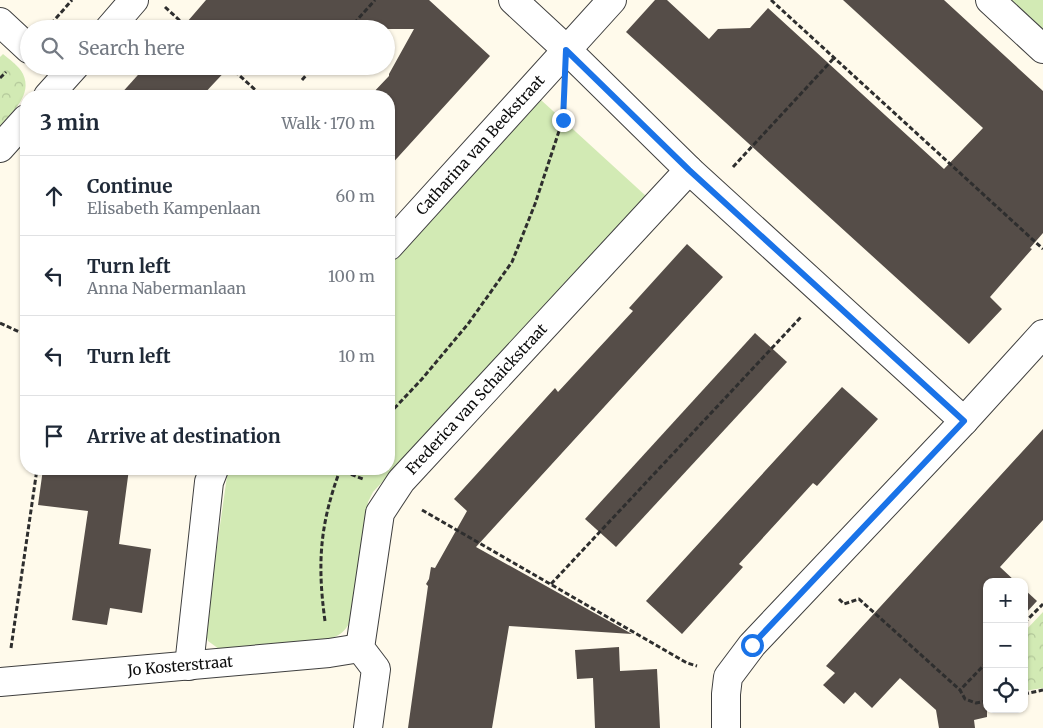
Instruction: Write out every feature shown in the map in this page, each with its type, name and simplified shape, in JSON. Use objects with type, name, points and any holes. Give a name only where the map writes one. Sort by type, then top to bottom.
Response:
[{"type":"street","points":[[116,20],[134,0]]},
{"type":"street","points":[[513,0],[689,170],[964,421]]},
{"type":"street","name":"Catharina van Beekstraat","points":[[395,239],[612,0]]},
{"type":"street","points":[[990,0],[1043,49]]},
{"type":"street","points":[[0,22],[20,41]]},
{"type":"street","points":[[0,148],[20,126]]},
{"type":"street","name":"Frederica van Schaickstraat","points":[[360,648],[380,513],[401,481],[689,170]]},
{"type":"street","points":[[726,728],[728,676],[752,645],[964,421],[1043,334]]},
{"type":"street","points":[[188,666],[209,482],[212,475]]},
{"type":"street","points":[[360,648],[376,669],[368,728]]},
{"type":"street","name":"Jo Kosterstraat","points":[[3,681],[329,654],[360,648]]},
{"type":"path","points":[[54,20],[72,0]]},
{"type":"path","points":[[356,20],[375,0]]},
{"type":"path","points":[[771,0],[1043,249]]},
{"type":"path","points":[[164,6],[179,20]]},
{"type":"path","points":[[712,190],[834,58]]},
{"type":"path","points":[[240,75],[256,90]]},
{"type":"path","points":[[302,80],[306,75]]},
{"type":"path","points":[[395,408],[422,379],[468,324],[512,262],[535,204],[563,120],[564,102]]},
{"type":"path","points":[[551,584],[824,292]]},
{"type":"path","points":[[0,323],[20,332]]},
{"type":"path","points":[[3,681],[36,475]]},
{"type":"path","points":[[329,654],[321,596],[320,558],[323,530],[337,475]]},
{"type":"path","points":[[352,475],[393,493],[687,663],[728,676]]},
{"type":"path","points":[[816,578],[844,604],[859,598],[960,690],[965,699],[976,703],[983,702]]},
{"type":"path","points":[[1028,619],[1043,604]]},
{"type":"path","points":[[960,690],[983,666]]},
{"type":"path","points":[[1028,693],[1043,690]]},
{"type":"green space","points":[[1010,0],[1043,0],[1043,30]]},
{"type":"green space","points":[[3,54],[20,70],[20,75],[23,75],[25,89],[20,90],[20,103],[0,126],[0,57]]},
{"type":"green space","points":[[541,100],[646,196],[395,468],[395,259]]},
{"type":"green space","points":[[227,475],[389,475],[373,492],[368,502],[353,615],[345,630],[333,638],[321,641],[219,649],[208,641],[205,631]]},
{"type":"green space","points":[[1043,612],[1043,688],[1028,690],[1028,668],[1028,628]]},
{"type":"building","points":[[206,0],[429,0],[490,56],[395,160],[395,90],[376,90],[389,75],[395,75],[395,63],[414,29],[395,29],[395,20],[189,20]]},
{"type":"building","points":[[655,0],[667,0],[709,39],[718,29],[750,28],[768,8],[944,169],[983,128],[843,0],[944,0],[1043,91],[1043,233],[1030,248],[1032,249],[990,297],[1002,309],[969,344],[626,32]]},
{"type":"building","points":[[138,75],[222,75],[208,90],[124,90]]},
{"type":"building","points":[[687,244],[723,277],[476,547],[632,634],[509,626],[492,728],[408,728],[428,586],[426,584],[431,567],[435,568],[467,511],[454,499],[555,388],[558,392],[633,311],[629,308]]},
{"type":"building","points":[[755,333],[787,362],[616,547],[585,519]]},
{"type":"building","points":[[842,387],[878,419],[817,486],[813,483],[739,564],[743,567],[682,634],[646,601]]},
{"type":"building","points":[[1043,429],[1043,520],[1000,567],[1012,578],[983,578],[983,713],[987,713],[987,717],[974,720],[975,728],[939,728],[936,710],[900,678],[872,708],[855,692],[844,704],[823,685],[835,673],[826,666]]},
{"type":"building","points":[[42,475],[128,475],[119,544],[151,549],[142,613],[110,608],[107,625],[72,620],[88,511],[38,505]]},
{"type":"building","points":[[1028,593],[1037,601],[1028,611]]},
{"type":"building","points":[[619,647],[620,671],[657,669],[660,728],[595,728],[593,678],[577,679],[575,650]]},
{"type":"route","points":[[563,120],[566,50],[689,170],[964,421],[752,645]]}]
